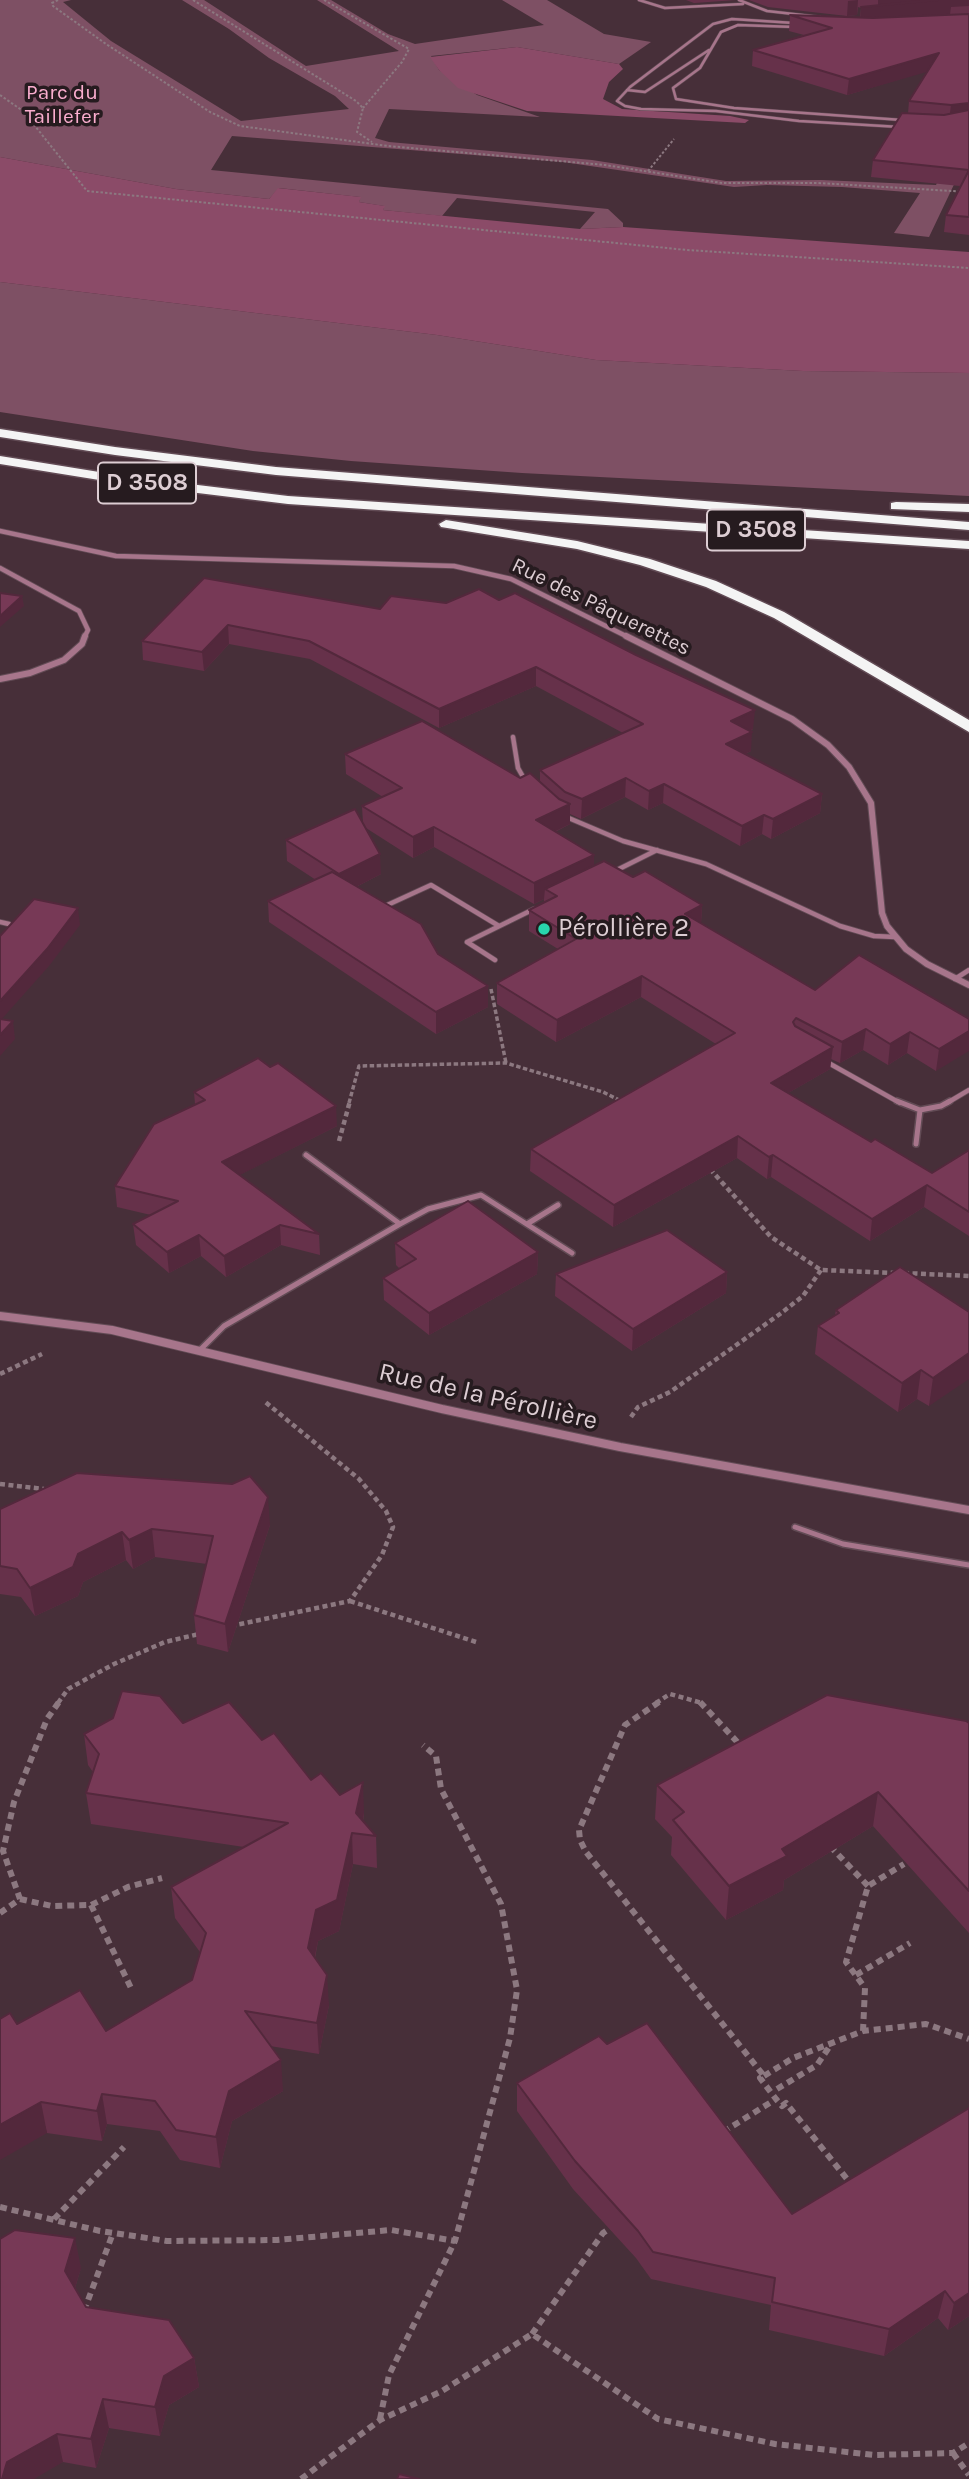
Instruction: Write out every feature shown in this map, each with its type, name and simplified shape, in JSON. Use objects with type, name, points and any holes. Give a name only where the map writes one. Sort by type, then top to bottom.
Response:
[{"type":"highway","name":"D 3508","points":[[0,433],[126,453],[264,470],[969,526]]},
{"type":"highway","name":"D 3508","points":[[0,460],[288,500],[969,545]]},
{"type":"highway","points":[[572,494],[969,508]]},
{"type":"highway","points":[[288,500],[577,545],[681,574],[779,615],[969,727]]},
{"type":"street","name":"Rue des Pâquerettes","points":[[0,531],[116,556],[454,566],[494,572],[511,579],[792,719],[840,756],[862,784],[872,803],[882,913],[895,937],[927,964],[969,985]]},
{"type":"street","points":[[0,568],[79,611],[88,631],[76,651],[64,660],[30,673],[0,679]]},
{"type":"street","name":"Rue de la Pérollière","points":[[0,1316],[112,1330],[620,1447],[969,1510]]},
{"type":"lane","points":[[639,0],[665,8],[744,4],[766,11],[822,17]]},
{"type":"lane","points":[[739,0],[744,4]]},
{"type":"lane","points":[[798,23],[733,19],[713,24],[627,90],[617,101],[633,108],[716,111],[799,121],[905,128]]},
{"type":"lane","points":[[804,27],[738,25],[720,32],[700,68],[673,88],[676,99],[734,108],[906,120]]},
{"type":"lane","points":[[627,90],[645,92],[709,50]]},
{"type":"lane","points":[[513,737],[518,768],[528,786]]},
{"type":"lane","points":[[554,810],[603,834],[706,864],[840,926],[874,936],[895,937]]},
{"type":"lane","points":[[609,874],[657,850]]},
{"type":"lane","points":[[383,907],[431,885],[499,926]]},
{"type":"lane","points":[[495,960],[467,942],[536,909]]},
{"type":"lane","points":[[0,922],[9,924]]},
{"type":"lane","points":[[955,979],[969,970]]},
{"type":"lane","points":[[818,1057],[897,1102],[920,1110],[941,1106],[969,1090]]},
{"type":"lane","points":[[916,1144],[920,1110]]},
{"type":"lane","points":[[306,1155],[400,1224]]},
{"type":"lane","points":[[200,1350],[224,1326],[400,1224],[428,1209],[481,1195],[572,1253]]},
{"type":"lane","points":[[527,1224],[558,1205]]},
{"type":"lane","points":[[796,1527],[843,1544],[969,1564]]},
{"type":"path","points":[[58,0],[52,3],[53,6],[106,44],[210,112],[240,126],[648,171],[680,179],[722,183],[829,184],[969,192]]},
{"type":"path","points":[[192,0],[342,91],[363,108]]},
{"type":"path","points":[[324,0],[409,49],[402,62],[363,108],[357,132],[373,142]]},
{"type":"path","points":[[0,95],[23,111],[87,191],[687,250],[969,268]]},
{"type":"path","points":[[648,171],[674,139]]},
{"type":"path","points":[[495,960],[490,980],[506,1063]]},
{"type":"path","points":[[348,1110],[359,1066],[506,1063],[603,1092],[632,1108]]},
{"type":"path","points":[[701,1160],[771,1237],[821,1270],[969,1276]]},
{"type":"path","points":[[631,1418],[635,1409],[670,1392],[780,1314],[803,1296],[821,1270]]},
{"type":"path","points":[[264,1367],[264,1402],[359,1479],[386,1511],[393,1527],[382,1555],[350,1601]]},
{"type":"path","points":[[0,1484],[44,1489]]},
{"type":"path","points":[[222,1628],[350,1601],[476,1642]]},
{"type":"path","points":[[200,1634],[201,1622]]},
{"type":"path","points":[[20,1899],[3,1851],[14,1802],[47,1719],[68,1689],[114,1664],[165,1642],[211,1631]]},
{"type":"path","points":[[750,1756],[701,1702],[670,1694],[625,1725],[579,1830],[586,1852],[764,2076]]},
{"type":"path","points":[[380,2420],[389,2375],[455,2241],[510,2038],[517,1990],[501,1904],[441,1789],[436,1756],[423,1745]]},
{"type":"path","points":[[828,1843],[868,1886]]},
{"type":"path","points":[[863,2031],[867,1997],[865,1987],[846,1962],[868,1886],[904,1864]]},
{"type":"path","points":[[0,1913],[20,1899],[52,1906],[91,1905],[128,1886],[162,1878]]},
{"type":"path","points":[[91,1905],[132,1990]]},
{"type":"path","points":[[856,1975],[910,1943]]},
{"type":"path","points":[[854,2188],[786,2103],[782,2106],[760,2078],[793,2059],[863,2031],[926,2024],[969,2039]]},
{"type":"path","points":[[777,2089],[817,2065],[832,2043]]},
{"type":"path","points":[[711,2138],[776,2099]]},
{"type":"path","points":[[54,2220],[124,2147]]},
{"type":"path","points":[[0,2207],[113,2233],[167,2241],[223,2242],[391,2230],[455,2241]]},
{"type":"path","points":[[301,2479],[380,2420],[442,2391],[532,2334],[603,2233],[621,2221]]},
{"type":"path","points":[[82,2319],[113,2233]]},
{"type":"path","points":[[532,2334],[659,2419],[775,2444],[874,2455],[953,2453],[969,2442]]},
{"type":"path","points":[[953,2453],[969,2475]]},
{"type":"green space","name":"Parc du Taillefer","points":[[0,0],[71,0],[63,2],[111,41],[241,121],[349,109],[335,96],[269,58],[182,0],[204,0],[306,66],[399,51],[317,0],[331,0],[388,34],[415,44],[544,25],[502,0],[547,0],[604,34],[651,42],[619,64],[517,47],[431,56],[439,70],[477,95],[540,117],[389,109],[375,138],[389,142],[592,160],[726,181],[821,180],[936,185],[957,140],[969,153],[929,237],[894,233],[920,193],[842,187],[734,187],[563,162],[232,136],[211,170],[608,209],[623,223],[623,227],[580,229],[595,212],[457,198],[442,216],[383,210],[384,206],[359,202],[360,197],[279,188],[269,199],[176,189],[0,157]]},
{"type":"green space","points":[[0,282],[437,335],[596,360],[803,371],[969,373],[969,496],[522,473],[351,461],[253,451],[0,412]]},
{"type":"shaded area","points":[[517,47],[619,64],[623,69],[609,82],[603,99],[622,109],[730,116],[749,120],[745,123],[527,111],[458,88],[430,57]]},
{"type":"shaded area","points":[[0,157],[176,189],[269,199],[278,188],[361,197],[359,202],[385,206],[383,210],[580,229],[623,227],[969,252],[969,373],[803,371],[596,360],[437,335],[0,282]]},
{"type":"building","points":[[969,14],[969,103],[951,105],[909,101],[939,53],[849,79],[753,50],[832,28],[790,15],[873,18]]},
{"type":"building","points":[[969,110],[969,170],[873,160],[902,113],[944,115]]},
{"type":"building","points":[[969,170],[969,217],[946,215]]},
{"type":"building","points":[[204,578],[380,609],[391,596],[446,603],[479,589],[499,600],[515,593],[636,655],[755,710],[731,721],[752,732],[726,744],[822,794],[773,819],[764,815],[742,826],[664,784],[649,791],[626,778],[582,799],[565,792],[540,770],[643,724],[536,667],[439,709],[309,641],[228,625],[202,652],[142,641]]},
{"type":"building","points":[[0,593],[22,596],[0,616]]},
{"type":"building","points":[[422,721],[520,778],[530,773],[559,799],[570,804],[536,820],[594,855],[534,883],[434,827],[413,837],[362,806],[402,788],[345,754]]},
{"type":"building","points":[[355,809],[380,854],[339,874],[286,840]]},
{"type":"building","points":[[604,861],[633,877],[645,871],[702,905],[685,914],[815,990],[859,955],[969,1019],[969,1031],[939,1049],[910,1032],[890,1044],[866,1029],[842,1042],[796,1018],[793,1022],[795,1026],[833,1047],[771,1083],[871,1142],[875,1139],[932,1173],[969,1150],[969,1212],[927,1185],[872,1219],[773,1155],[769,1157],[738,1136],[614,1205],[531,1149],[735,1033],[642,976],[557,1020],[497,983],[576,939],[529,910],[557,896],[545,889]]},
{"type":"building","points":[[332,872],[421,924],[438,954],[488,986],[436,1012],[268,901]]},
{"type":"building","points":[[34,899],[78,908],[47,949],[0,1001],[0,936]]},
{"type":"building","points":[[0,1019],[13,1021],[0,1035]]},
{"type":"building","points":[[258,1058],[270,1067],[278,1063],[336,1106],[222,1162],[319,1234],[280,1225],[224,1256],[199,1235],[167,1252],[133,1224],[178,1201],[115,1186],[154,1124],[205,1100],[194,1092]]},
{"type":"building","points":[[468,1201],[538,1252],[429,1313],[383,1278],[416,1259],[395,1243]]},
{"type":"building","points":[[667,1230],[727,1272],[633,1329],[556,1274]]},
{"type":"building","points":[[900,1267],[969,1312],[969,1353],[933,1378],[921,1370],[902,1383],[818,1326],[839,1313],[836,1310]]},
{"type":"building","points":[[77,1473],[232,1484],[250,1476],[268,1497],[225,1624],[194,1615],[213,1536],[152,1529],[129,1540],[122,1532],[78,1554],[73,1567],[30,1588],[17,1569],[0,1566],[0,1509]]},
{"type":"building","points":[[122,1691],[160,1696],[183,1723],[229,1702],[262,1740],[274,1733],[311,1780],[321,1773],[340,1795],[363,1782],[356,1813],[376,1836],[352,1833],[337,1900],[316,1910],[308,1948],[327,1975],[317,2023],[245,2011],[281,2060],[229,2091],[216,2137],[176,2130],[155,2101],[102,2094],[97,2111],[41,2102],[0,2125],[0,2019],[10,2013],[17,2024],[80,1990],[106,2031],[192,1980],[206,1933],[171,1887],[288,1823],[86,1793],[99,1754],[84,1734],[113,1718]]},
{"type":"building","points":[[827,1695],[969,1723],[969,1891],[878,1792],[782,1849],[787,1856],[729,1886],[673,1820],[684,1812],[657,1785]]},
{"type":"building","points":[[647,2023],[792,2214],[969,2108],[969,2293],[954,2303],[945,2291],[889,2329],[772,2302],[775,2278],[653,2252],[638,2231],[575,2161],[517,2083],[599,2036],[607,2044]]},
{"type":"building","points":[[15,2230],[75,2238],[65,2271],[86,2307],[169,2320],[194,2358],[164,2376],[155,2407],[103,2399],[91,2439],[57,2434],[7,2462],[0,2479],[0,2239]]},
{"type":"building","points":[[399,2474],[419,2479],[397,2479]]},
{"type":"place","name":"Pérollière 2","points":[[544,929]]}]
